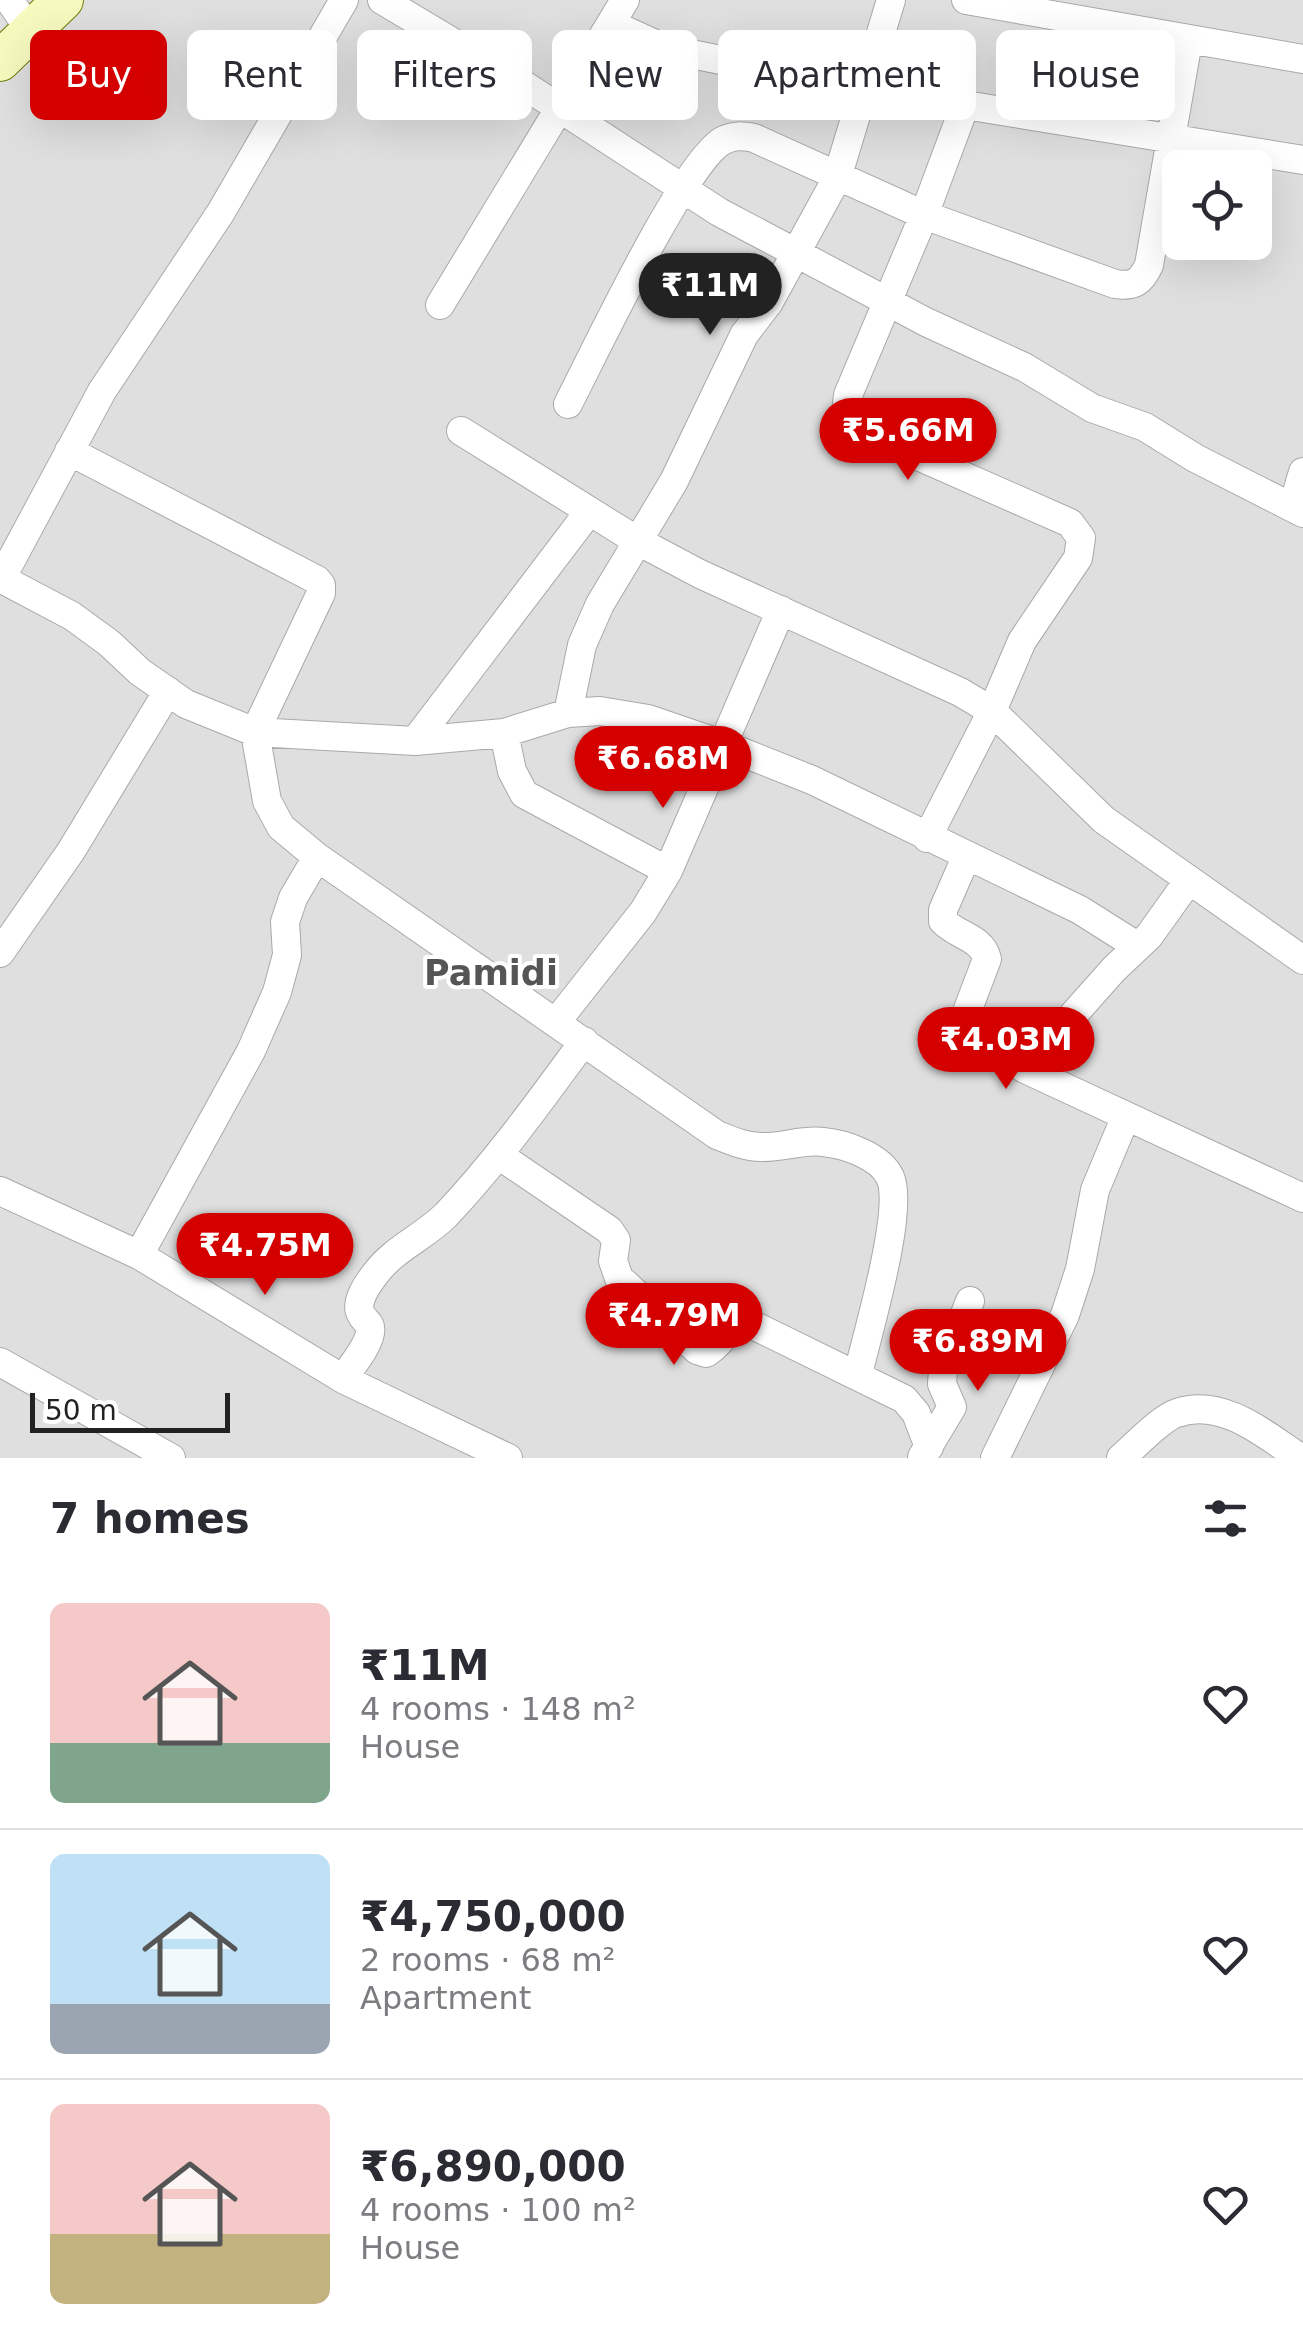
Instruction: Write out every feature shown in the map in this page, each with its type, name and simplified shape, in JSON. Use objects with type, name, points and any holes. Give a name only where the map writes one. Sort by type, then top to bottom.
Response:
[{"type":"main road","points":[[0,61],[37,12]]},
{"type":"street","points":[[344,0],[238,185],[102,390],[1,578],[72,616],[186,704],[255,732],[415,741],[504,732],[568,713],[600,711],[648,719],[812,780],[1080,910],[1137,946]]},
{"type":"street","points":[[382,0],[552,106]]},
{"type":"street","points":[[883,30],[891,0]]},
{"type":"street","points":[[966,0],[1303,59]]},
{"type":"street","points":[[618,12],[666,49],[718,59]]},
{"type":"street","points":[[568,404],[682,188],[712,149],[722,140],[739,136],[754,138],[924,215],[1114,284],[1130,286],[1143,280],[1149,265],[1188,41]]},
{"type":"street","points":[[976,107],[1303,160]]},
{"type":"street","points":[[440,305],[552,120]]},
{"type":"street","points":[[574,120],[795,254],[1024,367],[1092,408],[1145,427],[1195,458],[1298,510],[1303,472]]},
{"type":"street","points":[[568,713],[582,645],[636,540],[681,468],[725,370],[770,302],[837,178],[856,120]]},
{"type":"street","points":[[928,838],[992,711],[1022,641],[1078,558],[1081,538],[1070,523],[857,428],[846,413],[848,394],[959,120]]},
{"type":"street","points":[[461,432],[636,540],[960,692],[992,711],[1104,820],[1303,960]]},
{"type":"street","points":[[69,451],[321,585],[321,593],[255,732],[267,801],[281,827],[717,1135],[764,1148],[822,1141],[864,1154],[889,1174],[894,1192],[891,1228],[858,1374]]},
{"type":"street","points":[[415,741],[588,513]]},
{"type":"street","points":[[557,1021],[643,912],[668,871],[782,610]]},
{"type":"street","points":[[0,953],[71,852],[168,692]]},
{"type":"street","points":[[504,732],[512,771],[524,794],[668,871]]},
{"type":"street","points":[[139,1254],[264,1022],[286,955],[285,922],[317,856]]},
{"type":"street","points":[[967,856],[943,910],[942,921],[985,951],[986,960],[963,1022],[965,1034],[1025,1069],[1303,1198]]},
{"type":"street","points":[[1025,1069],[1156,928],[1189,880]]},
{"type":"street","points":[[343,1379],[371,1330],[359,1306],[375,1274],[391,1255],[442,1218],[500,1156],[584,1041]]},
{"type":"street","points":[[995,1458],[1066,1314],[1080,1269],[1094,1190],[1126,1116]]},
{"type":"street","points":[[500,1156],[608,1230],[616,1240],[613,1261],[619,1278],[697,1350],[706,1353],[714,1348],[729,1328],[740,1322],[753,1325],[904,1399],[916,1413],[925,1452]]},
{"type":"street","points":[[0,1191],[139,1254],[343,1379],[508,1458]]},
{"type":"street","points":[[925,1452],[952,1407],[942,1384],[943,1370],[970,1300]]},
{"type":"street","points":[[0,1362],[171,1458]]},
{"type":"street","points":[[1121,1458],[1175,1413],[1208,1409],[1246,1422],[1300,1458]]},
{"type":"shaded area","points":[[0,0],[1303,0],[1303,1458],[0,1458]]},
{"type":"district","name":"Pamidi","points":[[491,973]]}]
